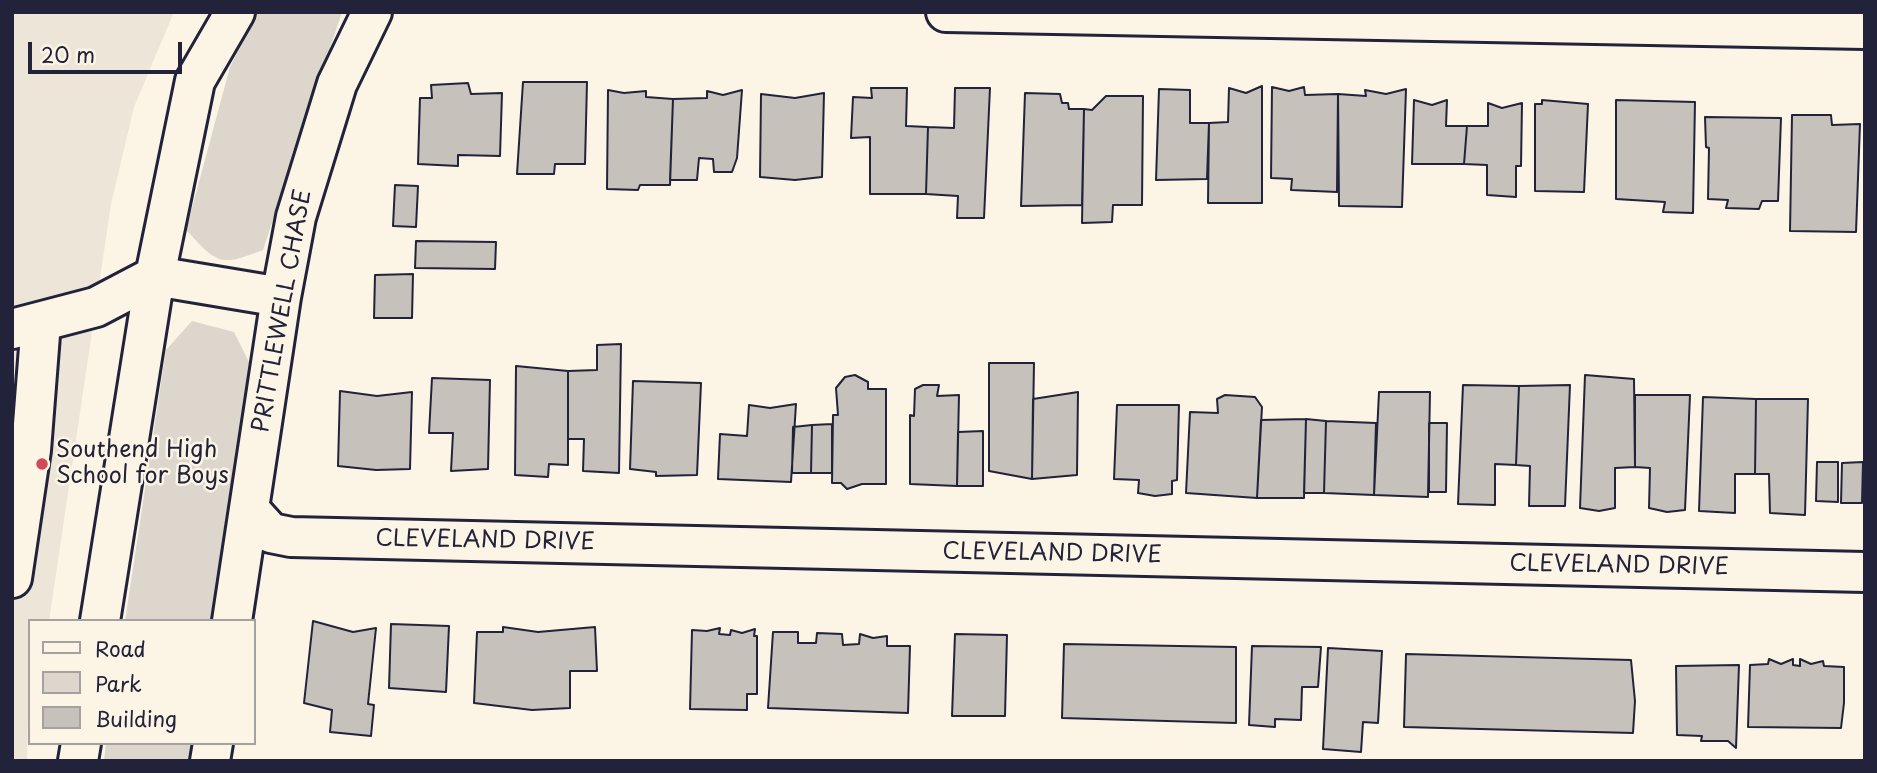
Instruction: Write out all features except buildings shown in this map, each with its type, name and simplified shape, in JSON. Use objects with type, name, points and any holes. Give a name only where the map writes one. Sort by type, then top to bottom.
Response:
[{"type":"street","points":[[100,619],[155,276],[195,81],[235,12]]},
{"type":"street","points":[[946,12],[1865,29]]},
{"type":"street","name":"PRITTLEWELL CHASE","points":[[232,619],[281,297],[296,217],[337,84],[373,14]]},
{"type":"street","points":[[12,578],[31,450],[27,325],[96,307],[155,276],[281,297]]},
{"type":"street","name":"CLEVELAND DRIVE","points":[[250,510],[271,533],[291,537],[1865,572]]},
{"type":"shaded area","name":"Southend High School for Boys","points":[[12,12],[174,12],[134,107],[111,204],[49,619],[28,619],[27,761],[12,761]]},
{"type":"green space","points":[[258,12],[342,12],[263,250],[237,259],[220,259],[205,250],[186,230],[230,67]]},
{"type":"green space","points":[[192,321],[234,332],[252,368],[213,619],[125,619],[166,350]]},
{"type":"green space","points":[[106,745],[195,745],[192,761],[104,761]]},
{"type":"place","name":"Southend High School for Boys","points":[[42,464]]}]
